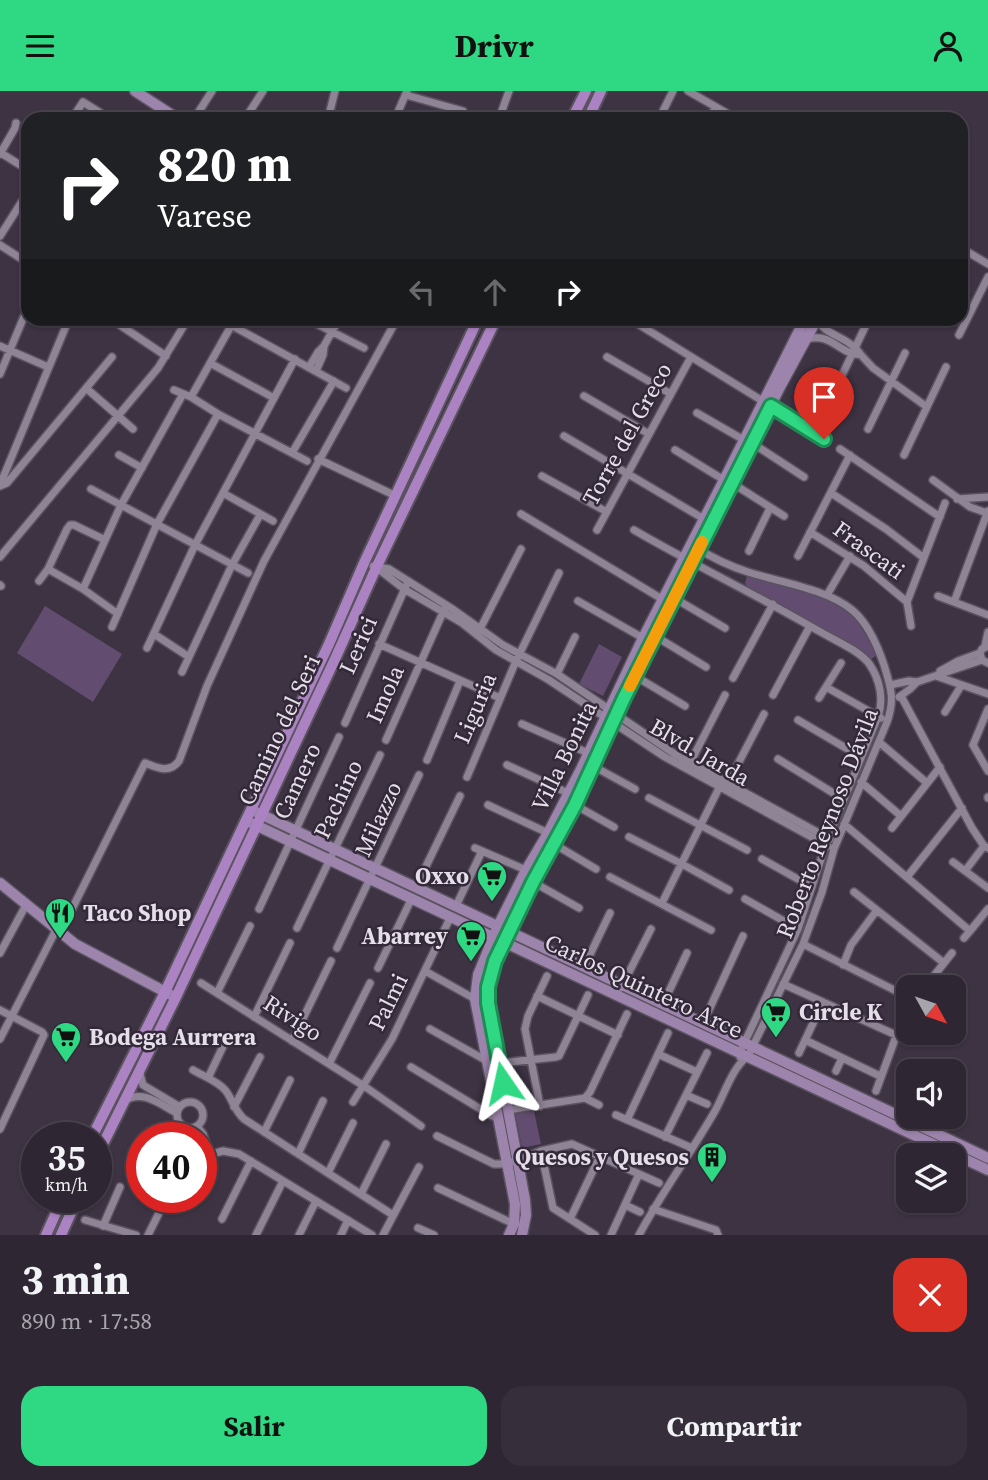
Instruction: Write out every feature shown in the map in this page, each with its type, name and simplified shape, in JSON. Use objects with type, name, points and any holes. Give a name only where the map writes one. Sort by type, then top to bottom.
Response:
[{"type":"main road","points":[[576,112],[586,91]]},
{"type":"main road","points":[[591,112],[601,91]]},
{"type":"main road","name":"Camino del Seri","points":[[112,1126],[140,1070],[249,815],[475,326]]},
{"type":"main road","name":"Camino del Seri","points":[[100,1122],[171,995],[260,820],[376,568],[493,326]]},
{"type":"main road","points":[[329,644],[335,659]]},
{"type":"main road","points":[[46,1235],[56,1213]]},
{"type":"main road","points":[[61,1235],[71,1213]]},
{"type":"street","points":[[135,91],[167,112]]},
{"type":"street","points":[[199,112],[212,91]]},
{"type":"street","points":[[250,112],[263,91]]},
{"type":"street","points":[[330,112],[335,91]]},
{"type":"street","points":[[502,112],[509,91]]},
{"type":"street","points":[[662,112],[673,91]]},
{"type":"street","points":[[688,91],[725,112]]},
{"type":"street","points":[[398,112],[406,93],[463,111]]},
{"type":"street","points":[[77,112],[86,98],[102,112]]},
{"type":"street","points":[[713,112],[716,107]]},
{"type":"street","points":[[16,123],[1,153],[21,166]]},
{"type":"street","points":[[0,236],[21,203]]},
{"type":"street","points":[[0,245],[21,259]]},
{"type":"street","points":[[968,253],[988,264]]},
{"type":"street","points":[[968,317],[988,277]]},
{"type":"street","points":[[0,374],[21,324]]},
{"type":"street","points":[[0,485],[66,326]]},
{"type":"street","points":[[121,326],[166,356]]},
{"type":"street","points":[[0,557],[158,368],[182,326]]},
{"type":"street","points":[[83,589],[121,505],[231,326]]},
{"type":"street","points":[[240,326],[346,388]]},
{"type":"street","points":[[320,326],[364,348]]},
{"type":"street","points":[[312,369],[317,352],[324,346],[335,326]]},
{"type":"street","points":[[0,1039],[145,763],[168,770],[179,761],[207,686],[264,561],[393,326]]},
{"type":"street","points":[[640,326],[824,439]]},
{"type":"street","name":"Villa Bonita","points":[[523,1235],[526,1215],[518,1160],[488,1003],[490,975],[503,941],[593,766],[643,638],[668,599],[695,547],[803,326]]},
{"type":"street","name":"Villa Bonita","points":[[767,403],[814,326]]},
{"type":"street","points":[[822,326],[830,336],[856,346],[873,368],[927,407]]},
{"type":"street","points":[[959,335],[964,326]]},
{"type":"street","points":[[826,409],[865,327]]},
{"type":"street","points":[[807,339],[830,336]]},
{"type":"street","points":[[843,343],[852,355]]},
{"type":"street","points":[[0,346],[48,367]]},
{"type":"street","points":[[868,429],[905,353]]},
{"type":"street","points":[[852,355],[861,355]]},
{"type":"street","points":[[0,485],[7,483],[112,357]]},
{"type":"street","points":[[607,357],[671,394]]},
{"type":"street","name":"Torre del Greco","points":[[597,530],[691,357]]},
{"type":"street","points":[[147,648],[195,545],[295,359]]},
{"type":"street","points":[[210,363],[274,398]]},
{"type":"street","points":[[904,455],[946,367]]},
{"type":"street","points":[[292,453],[334,381]]},
{"type":"street","points":[[86,389],[133,429]]},
{"type":"street","points":[[174,390],[307,461]]},
{"type":"street","points":[[584,395],[649,433]]},
{"type":"street","points":[[697,412],[804,477]]},
{"type":"street","points":[[112,627],[157,524],[218,414]]},
{"type":"street","points":[[564,436],[704,519]]},
{"type":"street","points":[[840,449],[940,517]]},
{"type":"street","points":[[675,450],[784,516]]},
{"type":"street","points":[[119,455],[142,468]]},
{"type":"street","name":"Frascati","points":[[850,455],[810,532],[850,556],[907,602]]},
{"type":"street","points":[[318,459],[396,496]]},
{"type":"street","points":[[542,476],[607,512]]},
{"type":"street","points":[[933,479],[970,507],[988,512],[954,602]]},
{"type":"street","name":"Villa Bonita","points":[[695,547],[704,519],[728,481]]},
{"type":"street","points":[[91,489],[248,573]]},
{"type":"street","points":[[223,493],[273,521]]},
{"type":"street","points":[[831,493],[924,558]]},
{"type":"street","points":[[957,499],[988,497]]},
{"type":"street","name":"Frascati","points":[[911,626],[907,602],[944,503]]},
{"type":"street","points":[[749,551],[771,508]]},
{"type":"street","points":[[521,514],[668,599],[725,628]]},
{"type":"street","points":[[182,672],[232,565],[260,515]]},
{"type":"street","points":[[39,581],[70,525],[105,540]]},
{"type":"street","points":[[634,530],[773,604],[808,629],[854,652],[869,663],[881,659]]},
{"type":"street","points":[[797,556],[810,532]]},
{"type":"street","name":"Roberto Reynoso Dávila","points":[[695,547],[729,565],[827,595],[845,604],[860,618],[872,638],[890,685],[892,701],[879,742],[844,824],[831,843],[798,929],[745,1052]]},
{"type":"street","points":[[479,632],[521,549]]},
{"type":"street","points":[[827,595],[850,556]]},
{"type":"street","name":"Blvd. Jarda","points":[[364,562],[445,609],[666,749],[692,761],[724,784]]},
{"type":"street","points":[[48,569],[83,589],[118,614]]},
{"type":"street","points":[[740,586],[748,572]]},
{"type":"street","name":"Liguria","points":[[467,777],[518,657],[559,573]]},
{"type":"street","name":"Lerici","points":[[345,723],[406,585]]},
{"type":"street","points":[[938,596],[988,615]]},
{"type":"street","name":"Villa Bonita","points":[[509,1235],[514,1224],[515,1204],[475,999],[478,975],[493,936],[587,753],[635,676],[655,636],[668,599]]},
{"type":"street","points":[[578,601],[643,638]]},
{"type":"street","points":[[733,678],[773,604]]},
{"type":"street","name":"Imola","points":[[386,740],[445,609]]},
{"type":"street","points":[[773,695],[808,629]]},
{"type":"street","points":[[892,701],[916,682],[961,668],[985,654],[988,632]]},
{"type":"street","points":[[154,634],[189,657]]},
{"type":"street","points":[[557,674],[575,636]]},
{"type":"street","points":[[655,636],[706,667]]},
{"type":"street","points":[[379,644],[500,698]]},
{"type":"street","name":"Blvd. Jarda","points":[[518,657],[557,674],[665,757],[724,784],[831,843]]},
{"type":"street","points":[[819,698],[841,663]]},
{"type":"street","name":"Roberto Reynoso Dávila","points":[[745,1052],[806,945],[822,892],[843,799],[875,715],[881,709],[879,685],[869,663]]},
{"type":"street","points":[[933,675],[988,694]]},
{"type":"street","points":[[635,676],[685,706]]},
{"type":"street","points":[[427,760],[460,681]]},
{"type":"street","points":[[890,685],[916,682]]},
{"type":"street","points":[[945,712],[961,685]]},
{"type":"street","points":[[826,687],[887,722]]},
{"type":"street","points":[[692,761],[725,695]]},
{"type":"street","points":[[901,696],[972,828],[986,847],[965,871]]},
{"type":"street","points":[[988,709],[973,745],[988,771]]},
{"type":"street","points":[[662,903],[700,824],[764,714]]},
{"type":"street","points":[[798,720],[861,757]]},
{"type":"street","points":[[522,723],[587,753]]},
{"type":"street","name":"Camero","points":[[259,909],[339,737]]},
{"type":"street","points":[[879,742],[927,783]]},
{"type":"street","name":"Pachino","points":[[297,928],[380,754]]},
{"type":"street","points":[[778,759],[843,799]]},
{"type":"street","points":[[507,765],[568,793]]},
{"type":"street","points":[[593,766],[635,789]]},
{"type":"street","points":[[891,828],[940,767]]},
{"type":"street","name":"Milazzo","points":[[337,948],[419,775]]},
{"type":"street","points":[[861,782],[901,816]]},
{"type":"street","points":[[416,887],[460,796]]},
{"type":"street","points":[[649,798],[747,850]]},
{"type":"street","points":[[488,805],[548,833]]},
{"type":"street","points":[[575,805],[614,827]]},
{"type":"street","points":[[906,877],[962,808]]},
{"type":"street","name":"Carlos Quintero Arce","points":[[249,815],[295,831],[416,887],[503,941],[620,990],[988,1170]]},
{"type":"street","name":"Carlos Quintero Arce","points":[[260,820],[290,841],[371,879],[412,898],[498,926],[584,967],[620,990],[663,1004],[703,1023],[745,1052],[871,1103],[988,1158]]},
{"type":"street","points":[[844,824],[967,934],[988,909]]},
{"type":"street","points":[[629,837],[729,890]]},
{"type":"street","points":[[554,844],[596,869]]},
{"type":"street","name":"Palmi","points":[[353,1102],[392,1039],[453,911],[478,849],[526,870]]},
{"type":"street","points":[[762,859],[812,887]]},
{"type":"street","points":[[953,862],[988,888]]},
{"type":"street","points":[[610,877],[711,930]]},
{"type":"street","points":[[533,882],[579,908]]},
{"type":"street","points":[[0,883],[75,944],[171,995]]},
{"type":"street","points":[[854,892],[944,963]]},
{"type":"street","points":[[378,968],[412,898]]},
{"type":"street","points":[[745,899],[798,929]]},
{"type":"street","points":[[0,953],[26,905]]},
{"type":"street","points":[[843,965],[851,945],[877,910]]},
{"type":"street","points":[[584,967],[610,913]]},
{"type":"street","points":[[217,993],[250,926]]},
{"type":"street","points":[[620,990],[651,929]]},
{"type":"street","points":[[703,1023],[743,936]]},
{"type":"street","points":[[254,1017],[290,943]]},
{"type":"street","points":[[806,945],[896,991]]},
{"type":"street","points":[[663,1004],[687,953]]},
{"type":"street","points":[[934,975],[952,953]]},
{"type":"street","points":[[292,1041],[331,961]]},
{"type":"street","points":[[425,971],[475,999],[488,1003]]},
{"type":"street","points":[[540,1106],[525,1023],[547,976]]},
{"type":"street","name":"Rivigo","points":[[201,983],[421,1126]]},
{"type":"street","points":[[329,1064],[370,983]]},
{"type":"street","points":[[783,984],[896,1035],[876,1091]]},
{"type":"street","points":[[510,1062],[559,1056],[588,995]]},
{"type":"street","points":[[537,996],[618,1035]]},
{"type":"street","points":[[799,1053],[823,1002]]},
{"type":"street","points":[[0,1010],[44,1035],[0,1129]]},
{"type":"street","points":[[508,1110],[584,1098],[590,1092],[627,1014]]},
{"type":"street","points":[[430,1030],[486,1061]]},
{"type":"street","points":[[627,1120],[668,1033]]},
{"type":"street","points":[[208,1078],[228,1036]]},
{"type":"street","points":[[805,1040],[880,1076]]},
{"type":"street","points":[[641,1235],[653,1209],[715,1111],[745,1052]]},
{"type":"street","points":[[665,1137],[707,1053]]},
{"type":"street","points":[[658,1054],[697,1072]]},
{"type":"street","points":[[234,1107],[260,1057]]},
{"type":"street","points":[[836,1071],[842,1058]]},
{"type":"street","points":[[411,1066],[499,1118]]},
{"type":"street","points":[[140,1070],[143,1086],[178,1110],[180,1122]]},
{"type":"street","points":[[192,1070],[226,1090],[234,1107],[244,1119],[393,1215]]},
{"type":"street","points":[[264,1132],[290,1080]]},
{"type":"street","points":[[124,1102],[138,1095],[178,1110]]},
{"type":"street","points":[[686,1095],[708,1104]]},
{"type":"street","points":[[584,1098],[599,1105]]},
{"type":"street","points":[[298,1154],[323,1101]]},
{"type":"street","points":[[178,1110],[190,1103],[200,1107],[202,1117],[198,1122]]},
{"type":"street","points":[[865,1112],[871,1103]]},
{"type":"street","points":[[616,1115],[692,1148]]},
{"type":"street","points":[[328,1173],[353,1123]]},
{"type":"street","points":[[437,1136],[494,1164],[507,1164],[541,1151],[572,1144],[659,1183]]},
{"type":"street","points":[[361,1195],[386,1144]]},
{"type":"street","points":[[541,1151],[552,1207],[595,1235]]},
{"type":"street","points":[[217,1154],[232,1152],[251,1161],[372,1235]]},
{"type":"street","points":[[570,1219],[600,1156]]},
{"type":"street","points":[[222,1219],[251,1161]]},
{"type":"street","points":[[383,1235],[419,1167]]},
{"type":"street","points":[[611,1235],[639,1174]]},
{"type":"street","points":[[256,1235],[283,1181]]},
{"type":"street","points":[[103,1226],[120,1187]]},
{"type":"street","points":[[438,1188],[514,1224]]},
{"type":"street","points":[[299,1235],[316,1201]]},
{"type":"street","points":[[625,1205],[640,1212]]},
{"type":"street","points":[[653,1209],[716,1230],[718,1234]]},
{"type":"street","points":[[148,1235],[159,1213]]},
{"type":"street","points":[[85,1220],[136,1235]]},
{"type":"street","points":[[341,1235],[348,1220]]},
{"type":"street","points":[[418,1228],[434,1235]]},
{"type":"shaded area","points":[[747,576],[804,591],[844,610],[857,622],[877,655],[870,660],[749,590],[745,583]]},
{"type":"shaded area","points":[[45,606],[122,654],[93,702],[17,653]]},
{"type":"shaded area","points":[[599,644],[622,657],[603,696],[579,684]]},
{"type":"shaded area","points":[[534,1111],[541,1144],[522,1148],[515,1113]]},
{"type":"slow traffic","points":[[630,686],[702,542]]},
{"type":"place","name":"Oxxo","points":[[492,903]]},
{"type":"place","name":"Taco Shop","points":[[60,940]]},
{"type":"place","name":"Abarrey","points":[[471,963]]},
{"type":"place","name":"Circle K","points":[[776,1039]]},
{"type":"place","name":"Bodega Aurrera","points":[[66,1064]]},
{"type":"place","name":"Quesos y Quesos","points":[[712,1184]]},
{"type":"route","points":[[503,1083],[488,1003],[490,975],[508,931],[575,805],[624,698],[771,406],[824,439]]}]
